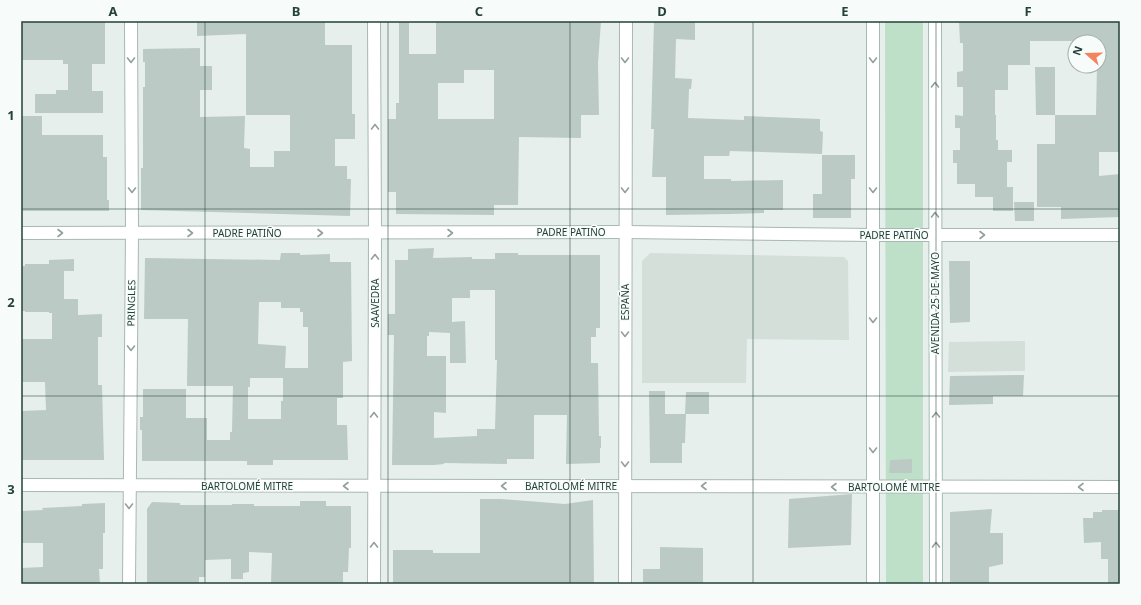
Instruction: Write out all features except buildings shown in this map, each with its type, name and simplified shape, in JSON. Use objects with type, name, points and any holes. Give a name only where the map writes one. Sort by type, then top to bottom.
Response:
[{"type":"street","name":"PRINGLES","points":[[129,584],[132,233],[131,21]]},
{"type":"street","name":"SAAVEDRA","points":[[374,21],[376,233],[374,584]]},
{"type":"street","name":"ESPAÑA","points":[[626,21],[626,584]]},
{"type":"street","points":[[873,21],[873,584]]},
{"type":"street","name":"AVENIDA 25 DE MAYO","points":[[935,21],[936,584]]},
{"type":"street","name":"PADRE PATIÑO","points":[[21,233],[625,232],[873,235],[1120,234]]},
{"type":"street","name":"BARTOLOMÉ MITRE","points":[[21,485],[1120,487]]},
{"type":"shaded area","points":[[650,253],[844,257],[848,261],[849,340],[747,339],[746,383],[642,383],[642,261]]},
{"type":"shaded area","points":[[1025,341],[1025,371],[948,372],[949,342]]},
{"type":"green space","points":[[885,21],[923,21],[923,584],[886,584]]}]
